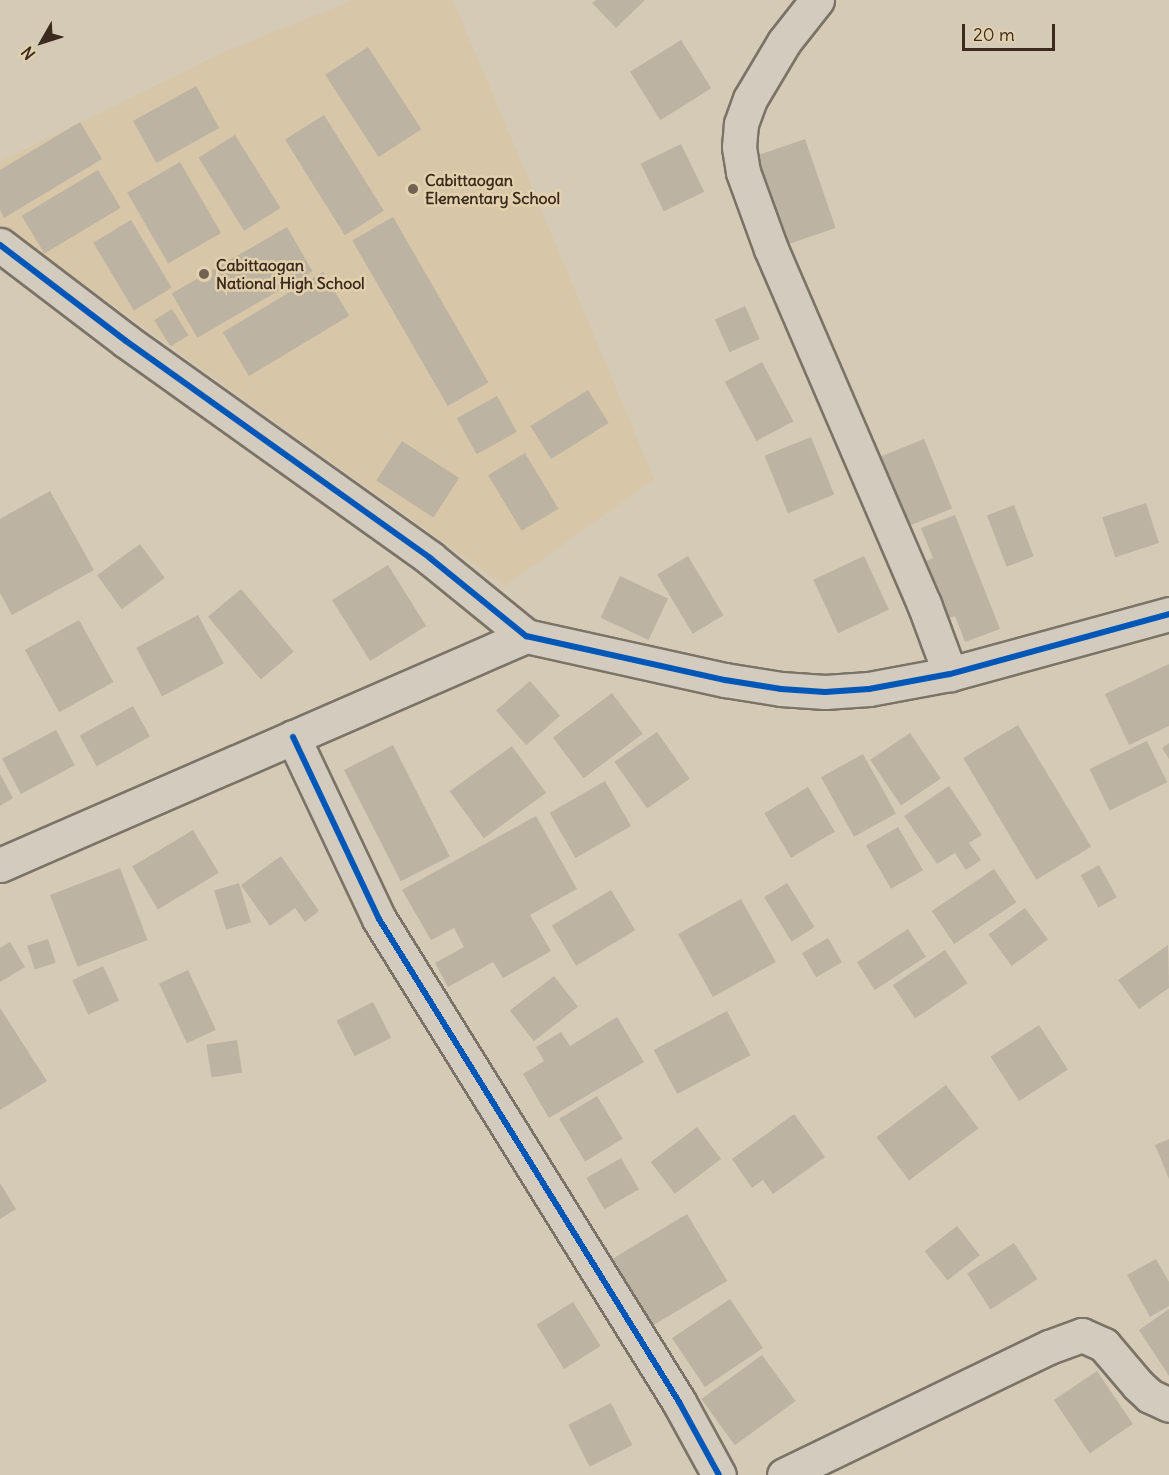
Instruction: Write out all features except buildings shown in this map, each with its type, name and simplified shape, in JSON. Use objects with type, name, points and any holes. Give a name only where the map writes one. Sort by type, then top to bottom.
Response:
[{"type":"street","points":[[817,0],[784,42],[750,99],[741,124],[739,147],[743,172],[771,249],[924,604],[950,674]]},
{"type":"street","points":[[0,245],[126,341],[430,558],[526,636],[648,665],[781,689],[825,692],[868,689],[950,674],[1166,622]]},
{"type":"street","points":[[0,865],[526,636]]},
{"type":"street","points":[[293,737],[379,919],[679,1402],[719,1475]]},
{"type":"street","points":[[784,1475],[1059,1342],[1082,1335],[1104,1345],[1138,1385],[1150,1396],[1169,1405]]},
{"type":"shaded area","name":"Cabittaogan Elementary School","points":[[353,0],[453,0],[654,479],[505,586],[0,224],[0,162],[222,53]]},
{"type":"cycle path","points":[[0,245],[126,341],[430,558],[526,636],[725,680],[781,689],[825,692],[869,689],[950,674],[1169,614]]},
{"type":"cycle path","points":[[293,737],[379,919],[679,1402],[719,1475]]},
{"type":"place","name":"Cabittaogan Elementary School","points":[[413,189]]},
{"type":"place","name":"Cabittaogan National High School","points":[[204,274]]}]
